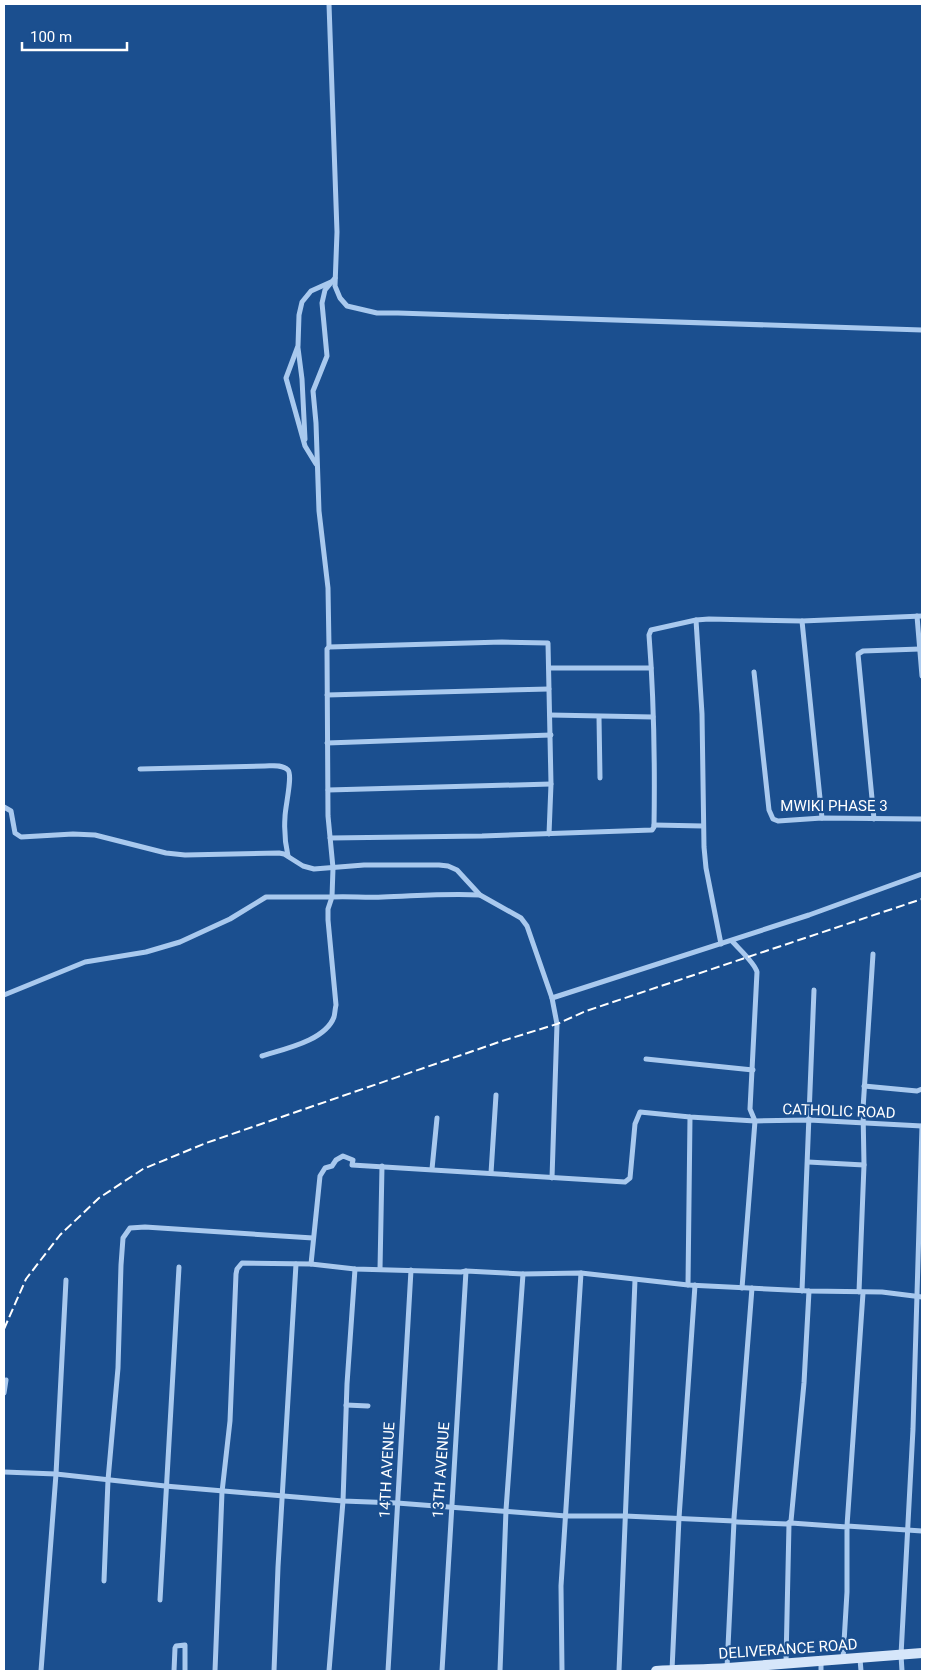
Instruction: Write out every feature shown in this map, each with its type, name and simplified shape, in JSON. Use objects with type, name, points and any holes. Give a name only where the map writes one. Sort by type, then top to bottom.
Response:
[{"type":"street","points":[[329,4],[337,232],[335,286],[340,298],[347,306],[377,313],[922,330]]},
{"type":"street","points":[[262,1056],[309,1041],[318,1035],[333,1018],[336,1005],[328,920],[328,909],[332,898],[333,868],[328,790],[328,588],[319,510],[314,391],[327,356],[322,302],[325,290],[335,277]]},
{"type":"street","points":[[306,447],[298,346],[299,315],[302,302],[311,291],[331,282]]},
{"type":"street","points":[[298,346],[286,378],[306,447],[316,464]]},
{"type":"street","points":[[330,838],[650,831],[654,825],[655,770],[649,632],[654,629],[696,620],[802,621],[920,616],[922,676]]},
{"type":"street","points":[[696,620],[700,681],[706,868],[721,944]]},
{"type":"street","points":[[802,621],[822,818]]},
{"type":"street","points":[[329,647],[547,642],[551,735],[550,834]]},
{"type":"street","points":[[874,818],[858,654],[863,651],[920,649]]},
{"type":"street","points":[[549,668],[652,668]]},
{"type":"street","name":"MWIKI PHASE 3","points":[[754,672],[771,815],[778,821],[822,818],[922,819]]},
{"type":"street","points":[[327,695],[549,689]]},
{"type":"street","points":[[550,715],[653,717]]},
{"type":"street","points":[[599,717],[600,778]]},
{"type":"street","points":[[328,743],[551,735]]},
{"type":"street","points":[[140,769],[282,766],[290,773],[284,817],[284,838],[288,856]]},
{"type":"street","points":[[328,790],[551,784]]},
{"type":"street","points":[[4,807],[11,812],[15,833],[21,837],[73,834],[95,835],[166,853],[185,855],[279,853],[288,856],[303,866],[314,869],[364,865],[448,866],[457,870],[480,895],[521,918],[526,926],[552,998],[557,1024],[552,1178],[352,1164],[353,1160],[343,1156],[336,1160],[332,1166],[322,1171],[311,1264]]},
{"type":"street","points":[[654,825],[704,826]]},
{"type":"street","points":[[552,998],[732,941],[922,874]]},
{"type":"street","points":[[4,995],[85,962],[146,952],[180,942],[230,919],[266,897],[332,898],[348,896],[379,898],[480,895]]},
{"type":"street","points":[[732,941],[755,966],[757,972],[750,1109],[755,1121],[742,1288]]},
{"type":"street","points":[[843,1659],[847,1592],[847,1526],[861,1292],[864,1086],[873,954]]},
{"type":"street","points":[[802,1291],[814,990]]},
{"type":"street","points":[[646,1059],[753,1070]]},
{"type":"street","points":[[864,1086],[917,1091],[922,1089]]},
{"type":"street","points":[[491,1173],[496,1095]]},
{"type":"street","name":"CATHOLIC ROAD","points":[[552,1178],[628,1181],[630,1178],[635,1124],[640,1112],[755,1121],[809,1120],[922,1126]]},
{"type":"street","points":[[688,1285],[690,1117]]},
{"type":"street","points":[[432,1170],[437,1118]]},
{"type":"street","points":[[902,1671],[901,1655],[919,1297],[922,1126]]},
{"type":"street","points":[[808,1162],[864,1165]]},
{"type":"street","points":[[380,1269],[382,1166]]},
{"type":"street","points":[[104,1581],[108,1480],[118,1368],[120,1265],[123,1238],[126,1233],[134,1227],[145,1227],[313,1238]]},
{"type":"street","points":[[215,1671],[222,1492],[230,1421],[232,1338],[237,1269],[242,1263],[311,1264],[355,1269],[523,1274],[581,1273],[688,1285],[802,1291],[882,1292],[919,1297]]},
{"type":"street","points":[[274,1671],[296,1264]]},
{"type":"street","points":[[160,1600],[165,1486],[179,1267]]},
{"type":"street","points":[[329,1671],[343,1501],[346,1405],[355,1269]]},
{"type":"street","name":"14TH AVENUE","points":[[388,1671],[411,1270]]},
{"type":"street","name":"13TH AVENUE","points":[[442,1671],[466,1271]]},
{"type":"street","points":[[562,1671],[561,1586],[581,1273]]},
{"type":"street","points":[[500,1671],[506,1510],[523,1274]]},
{"type":"street","points":[[41,1671],[56,1474],[66,1280]]},
{"type":"street","points":[[619,1671],[635,1280]]},
{"type":"street","points":[[672,1670],[679,1518],[695,1285]]},
{"type":"street","points":[[727,1670],[734,1521],[752,1288]]},
{"type":"street","points":[[781,1665],[790,1523],[804,1390],[809,1291]]},
{"type":"street","points":[[4,1393],[6,1380]]},
{"type":"street","points":[[346,1405],[368,1406]]},
{"type":"street","points":[[4,1472],[56,1474],[282,1497],[506,1510],[566,1516],[679,1518],[922,1531]]},
{"type":"street","points":[[174,1671],[176,1646],[185,1645],[185,1671]]},
{"type":"street","name":"DELIVERANCE ROAD","points":[[656,1671],[727,1670],[821,1660],[860,1659],[922,1653]]},
{"type":"street","points":[[860,1659],[861,1671]]},
{"type":"street","points":[[821,1660],[821,1671]]},
{"type":"railway","points":[[4,1329],[26,1279],[60,1235],[99,1198],[143,1169],[206,1143],[502,1041],[557,1024],[586,1011],[922,899]]}]
